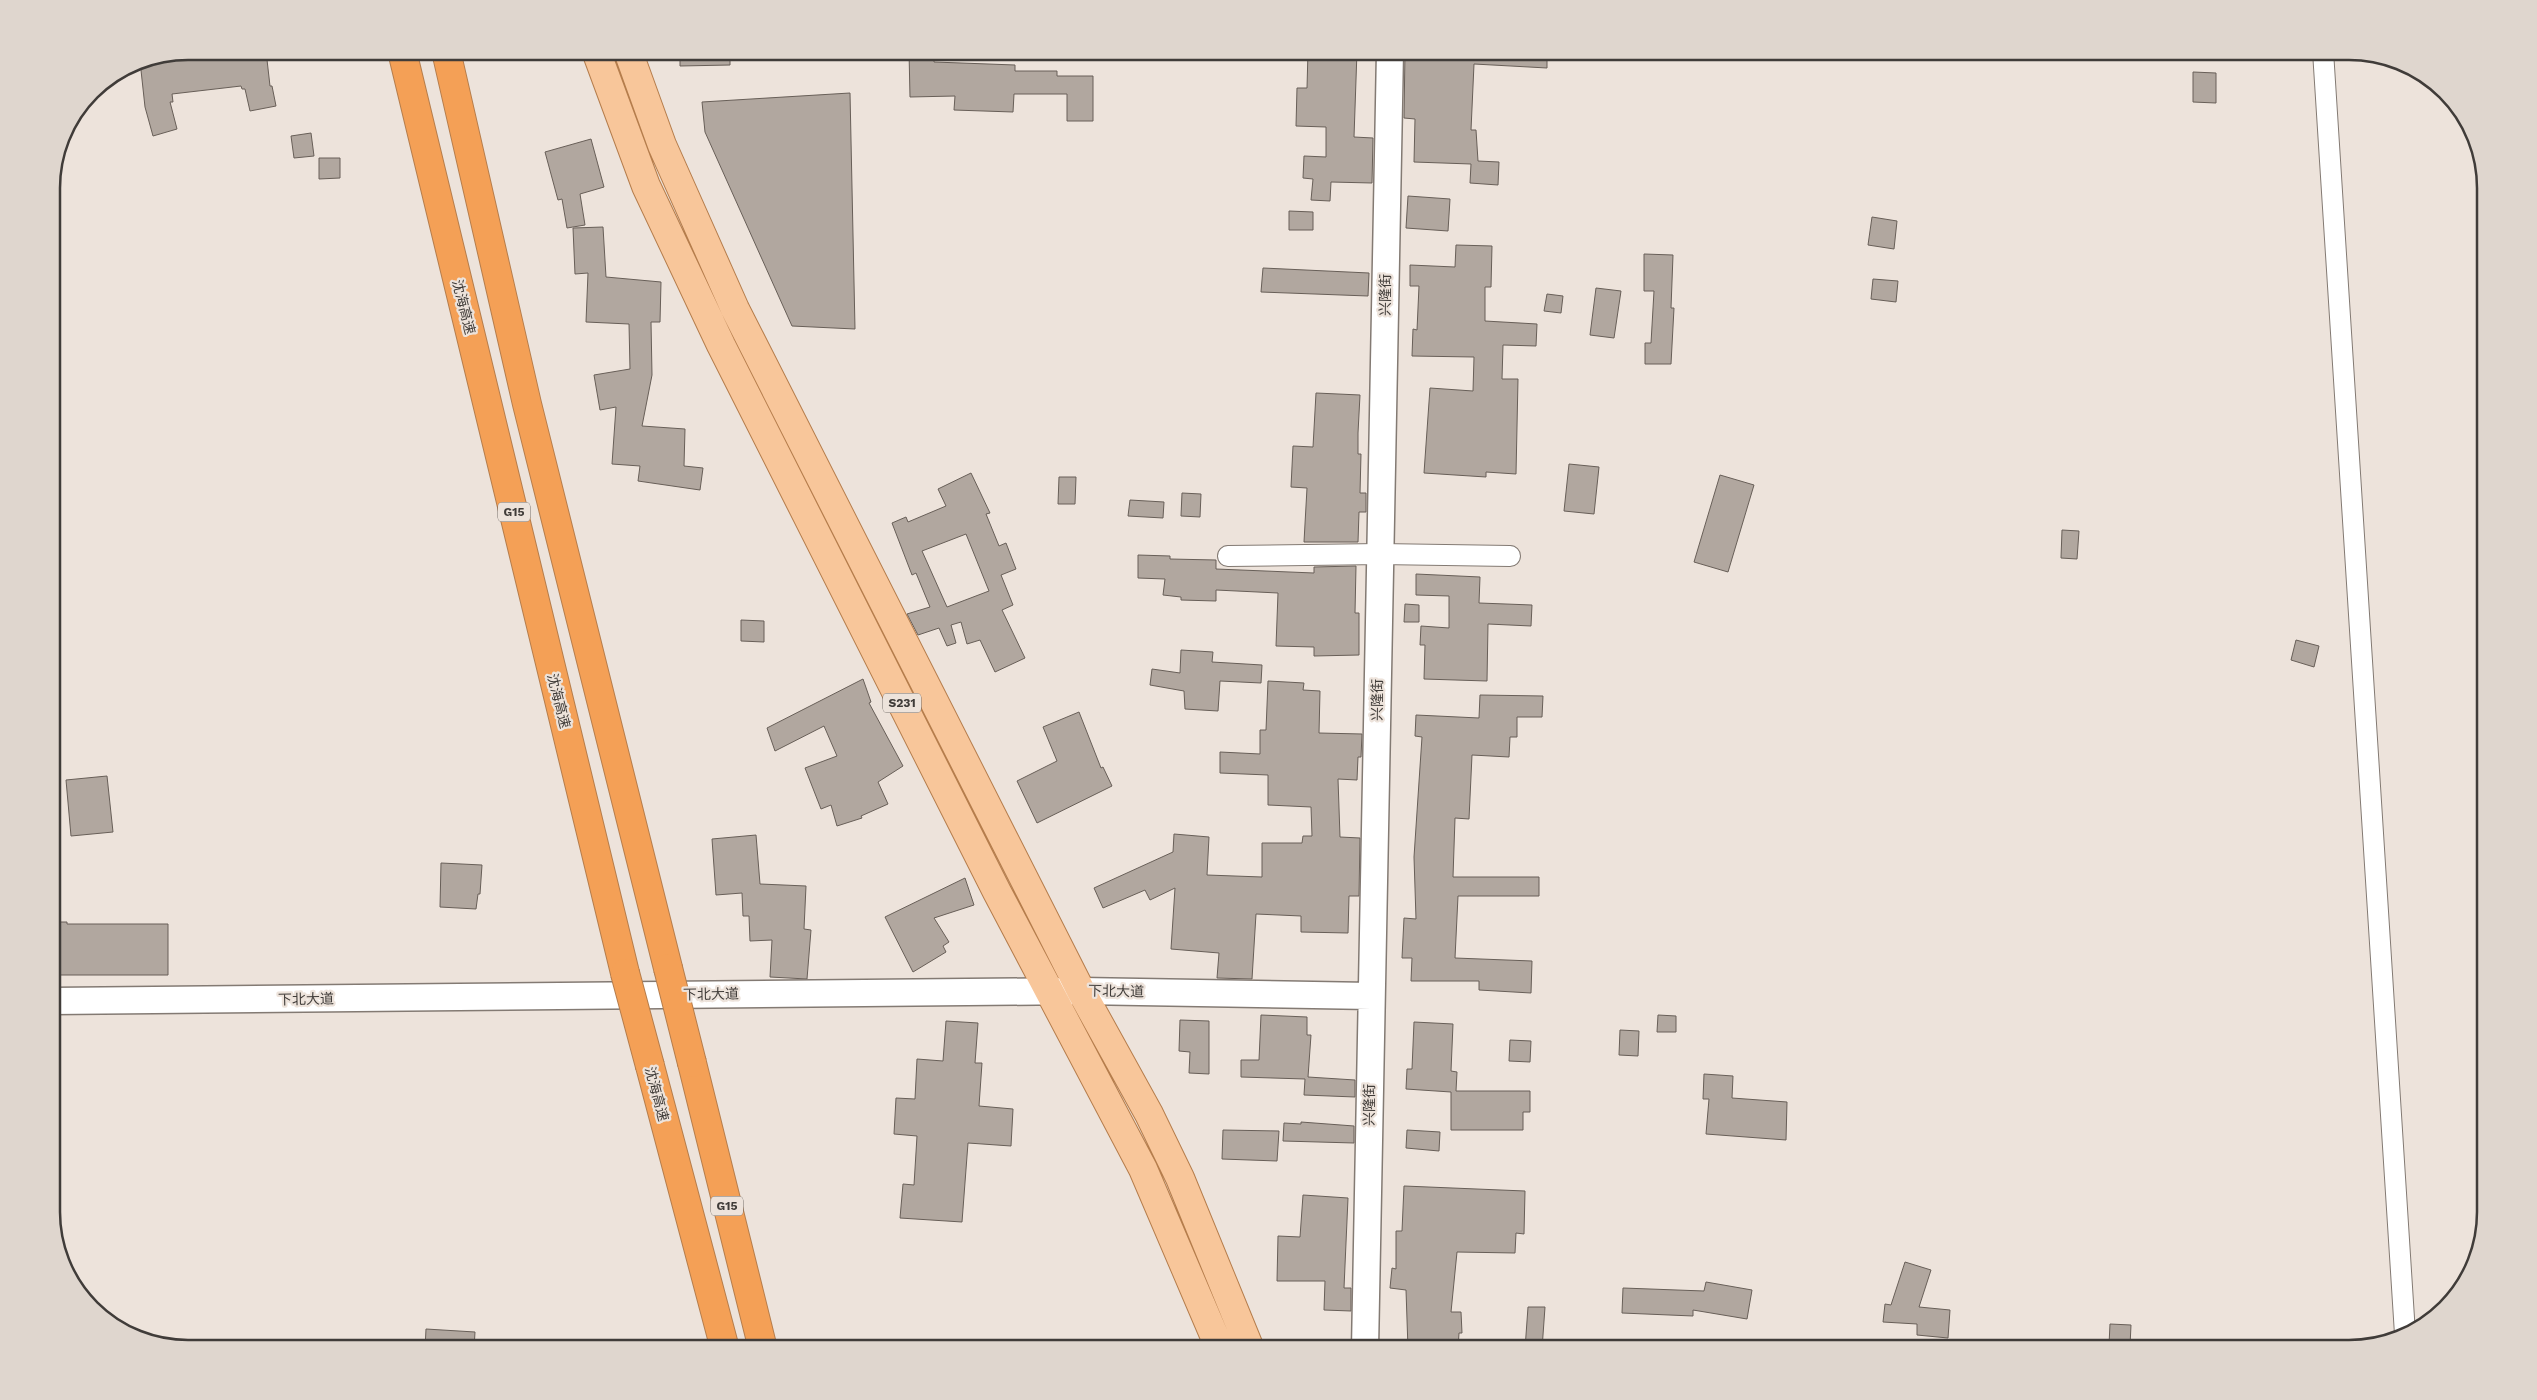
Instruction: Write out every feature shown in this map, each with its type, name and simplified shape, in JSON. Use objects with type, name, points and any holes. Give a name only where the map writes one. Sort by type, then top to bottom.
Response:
[{"type":"highway","name":"沈海高速","points":[[404,60],[625,973],[723,1340]]},
{"type":"highway","name":"G15","points":[[448,60],[527,404],[761,1340]]},
{"type":"main road","name":"S231","points":[[599,60],[646,186],[721,345],[993,884],[1144,1169],[1216,1340]]},
{"type":"main road","name":"S231","points":[[631,60],[662,145],[734,309],[1080,990],[1149,1114],[1176,1170],[1246,1340]]},
{"type":"street","name":"兴隆街","points":[[1365,1340],[1390,60]]},
{"type":"street","points":[[2324,60],[2405,1327]]},
{"type":"street","points":[[1228,556],[1380,554],[1510,556]]},
{"type":"street","name":"下北大道","points":[[60,1001],[1080,990],[1371,996]]},
{"type":"building","points":[[180,60],[267,60],[270,86],[272,86],[276,106],[250,111],[245,89],[242,89],[241,86],[172,94],[173,102],[170,102],[177,129],[153,136],[145,107],[141,69],[163,62]]},
{"type":"building","points":[[680,60],[730,60],[730,65],[680,66]]},
{"type":"building","points":[[909,60],[1015,65],[1015,71],[1057,71],[1057,76],[1093,76],[1093,121],[1067,121],[1067,94],[1014,94],[1013,112],[954,110],[955,96],[910,97]]},
{"type":"building","points":[[1308,60],[1357,60],[1354,137],[1373,138],[1372,183],[1331,182],[1330,201],[1311,200],[1313,179],[1303,178],[1304,156],[1326,157],[1326,127],[1296,126],[1297,88],[1307,88]]},
{"type":"building","points":[[1405,60],[1547,60],[1547,68],[1474,64],[1471,130],[1476,130],[1478,161],[1499,162],[1498,185],[1470,183],[1471,164],[1414,162],[1415,119],[1404,118]]},
{"type":"building","points":[[2193,72],[2216,73],[2216,103],[2193,102]]},
{"type":"building","points":[[850,93],[855,329],[792,326],[705,132],[702,102]]},
{"type":"building","points":[[311,133],[314,156],[294,158],[291,136]]},
{"type":"building","points":[[591,139],[604,187],[580,194],[585,225],[567,228],[562,199],[558,200],[545,152]]},
{"type":"building","points":[[319,158],[340,158],[340,178],[319,179]]},
{"type":"building","points":[[1408,196],[1450,199],[1448,231],[1406,228]]},
{"type":"building","points":[[1289,211],[1313,212],[1313,230],[1289,230]]},
{"type":"building","points":[[1872,217],[1897,221],[1894,249],[1868,245]]},
{"type":"building","points":[[603,227],[606,277],[661,282],[660,322],[651,322],[652,375],[642,426],[685,429],[684,466],[703,468],[700,490],[638,481],[640,466],[612,464],[616,407],[600,410],[594,375],[630,369],[629,324],[586,322],[588,273],[575,274],[573,228]]},
{"type":"building","points":[[1456,245],[1492,246],[1491,287],[1485,287],[1485,321],[1537,324],[1536,346],[1503,345],[1502,379],[1518,379],[1516,474],[1486,472],[1486,477],[1424,473],[1430,388],[1473,391],[1474,357],[1412,356],[1413,329],[1417,330],[1419,286],[1410,286],[1410,265],[1455,267]]},
{"type":"building","points":[[1644,254],[1673,255],[1671,308],[1674,308],[1671,364],[1645,364],[1645,343],[1651,343],[1654,291],[1644,291]]},
{"type":"building","points":[[1263,268],[1369,273],[1368,296],[1261,292]]},
{"type":"building","points":[[1873,279],[1898,281],[1896,302],[1871,299]]},
{"type":"building","points":[[1596,288],[1621,291],[1614,338],[1590,335]]},
{"type":"building","points":[[1547,294],[1563,296],[1561,313],[1544,311]]},
{"type":"building","points":[[1316,393],[1360,395],[1358,454],[1361,454],[1360,493],[1366,493],[1366,512],[1359,512],[1358,542],[1304,542],[1307,488],[1291,487],[1293,446],[1313,447]]},
{"type":"building","points":[[1569,464],[1599,467],[1594,514],[1564,511]]},
{"type":"building","points":[[971,473],[990,513],[986,514],[999,546],[1006,543],[1016,569],[1001,575],[1013,605],[1002,610],[1025,658],[995,672],[980,640],[967,644],[961,622],[951,625],[956,643],[947,646],[939,628],[918,635],[907,614],[930,607],[916,573],[912,575],[892,523],[906,517],[908,522],[946,506],[938,489]],"holes":[[[966,534],[989,591],[947,607],[922,551]]]},
{"type":"building","points":[[1720,475],[1754,485],[1728,572],[1694,562]]},
{"type":"building","points":[[1059,477],[1076,477],[1075,504],[1058,504]]},
{"type":"building","points":[[1182,493],[1201,494],[1200,517],[1181,516]]},
{"type":"building","points":[[1130,500],[1164,502],[1163,518],[1128,516]]},
{"type":"building","points":[[2062,530],[2079,531],[2077,559],[2061,558]]},
{"type":"building","points":[[1138,555],[1170,556],[1170,559],[1216,560],[1216,569],[1314,573],[1314,567],[1356,566],[1355,613],[1359,613],[1359,655],[1314,656],[1314,647],[1276,646],[1278,593],[1216,590],[1216,601],[1181,600],[1181,597],[1163,595],[1165,579],[1138,578]]},
{"type":"building","points":[[1416,574],[1480,577],[1479,603],[1532,605],[1531,626],[1488,624],[1487,681],[1424,679],[1425,645],[1420,645],[1421,626],[1449,628],[1449,596],[1416,595]]},
{"type":"building","points":[[1405,604],[1419,605],[1419,622],[1404,622]]},
{"type":"building","points":[[741,620],[764,621],[764,642],[741,641]]},
{"type":"building","points":[[2296,640],[2319,646],[2314,667],[2291,660]]},
{"type":"building","points":[[1181,650],[1213,652],[1212,662],[1262,665],[1261,683],[1220,681],[1218,711],[1185,709],[1184,691],[1150,685],[1152,669],[1180,673]]},
{"type":"building","points":[[863,679],[871,702],[869,703],[903,766],[878,782],[888,804],[861,816],[862,818],[837,826],[831,805],[821,809],[805,768],[837,756],[824,726],[775,751],[767,728]]},
{"type":"building","points":[[1268,681],[1304,683],[1303,690],[1320,691],[1319,733],[1362,734],[1357,780],[1338,779],[1340,837],[1360,838],[1359,896],[1349,896],[1348,933],[1301,932],[1301,916],[1256,914],[1252,979],[1217,978],[1219,953],[1171,949],[1175,888],[1150,900],[1145,890],[1103,908],[1094,888],[1173,852],[1174,834],[1209,837],[1207,875],[1262,877],[1262,843],[1302,843],[1303,836],[1312,836],[1311,807],[1268,805],[1268,775],[1220,773],[1220,752],[1260,754],[1260,730],[1266,730]]},
{"type":"building","points":[[1480,695],[1543,696],[1542,717],[1517,717],[1517,737],[1510,737],[1509,757],[1472,755],[1469,819],[1455,818],[1453,877],[1539,877],[1539,896],[1458,896],[1455,958],[1532,961],[1531,993],[1479,990],[1479,981],[1411,981],[1412,958],[1402,958],[1404,918],[1416,919],[1414,857],[1422,737],[1415,736],[1416,715],[1479,718]]},
{"type":"building","points":[[1079,712],[1101,768],[1103,767],[1112,786],[1037,823],[1017,781],[1057,761],[1043,727]]},
{"type":"building","points":[[107,776],[113,832],[71,836],[66,780]]},
{"type":"building","points":[[756,835],[760,884],[806,886],[804,929],[811,930],[807,979],[770,977],[772,940],[750,941],[749,916],[743,916],[742,893],[716,895],[712,839]]},
{"type":"building","points":[[441,863],[482,865],[480,894],[478,894],[476,909],[440,907]]},
{"type":"building","points":[[965,878],[974,905],[934,918],[949,942],[943,946],[946,952],[913,972],[885,917]]},
{"type":"building","points":[[60,922],[67,922],[67,924],[168,924],[168,975],[60,975]]},
{"type":"building","points":[[1261,1015],[1307,1017],[1307,1035],[1311,1035],[1308,1077],[1355,1080],[1355,1097],[1304,1095],[1305,1079],[1241,1077],[1241,1060],[1259,1060]]},
{"type":"building","points":[[1658,1015],[1676,1016],[1676,1032],[1657,1032]]},
{"type":"building","points":[[1180,1020],[1209,1021],[1209,1074],[1189,1073],[1190,1052],[1179,1051]]},
{"type":"building","points":[[946,1021],[978,1023],[975,1063],[982,1063],[979,1106],[1013,1109],[1011,1146],[968,1143],[962,1222],[900,1218],[903,1184],[914,1185],[917,1136],[894,1134],[896,1098],[915,1099],[917,1059],[943,1061]]},
{"type":"building","points":[[1414,1022],[1453,1024],[1451,1071],[1457,1072],[1456,1091],[1530,1091],[1530,1112],[1523,1112],[1523,1130],[1451,1130],[1451,1092],[1406,1089],[1407,1069],[1412,1069]]},
{"type":"building","points":[[1620,1030],[1639,1031],[1638,1056],[1619,1055]]},
{"type":"building","points":[[1510,1040],[1531,1041],[1530,1062],[1509,1061]]},
{"type":"building","points":[[1704,1074],[1733,1076],[1732,1098],[1787,1102],[1786,1140],[1706,1134],[1709,1099],[1703,1099]]},
{"type":"building","points":[[1301,1122],[1354,1126],[1354,1143],[1283,1141],[1284,1123],[1301,1124]]},
{"type":"building","points":[[1223,1130],[1279,1131],[1277,1161],[1222,1159]]},
{"type":"building","points":[[1407,1130],[1440,1132],[1439,1151],[1406,1148]]},
{"type":"building","points":[[1404,1186],[1525,1191],[1524,1234],[1516,1233],[1515,1253],[1457,1252],[1451,1312],[1461,1312],[1462,1333],[1459,1333],[1459,1340],[1408,1340],[1406,1290],[1390,1288],[1392,1268],[1396,1269],[1396,1231],[1402,1231]]},
{"type":"building","points":[[1303,1195],[1348,1198],[1344,1288],[1351,1288],[1351,1311],[1324,1310],[1325,1281],[1277,1281],[1278,1236],[1300,1237]]},
{"type":"building","points":[[1905,1262],[1931,1270],[1919,1307],[1950,1310],[1948,1338],[1917,1335],[1917,1324],[1883,1322],[1885,1304],[1891,1305]]},
{"type":"building","points":[[1706,1282],[1752,1290],[1747,1319],[1693,1310],[1693,1316],[1622,1313],[1623,1288],[1704,1291]]},
{"type":"building","points":[[1528,1307],[1545,1307],[1543,1340],[1526,1340]]},
{"type":"building","points":[[2110,1324],[2131,1325],[2130,1340],[2109,1340]]},
{"type":"building","points":[[426,1329],[475,1332],[475,1340],[425,1340]]}]
